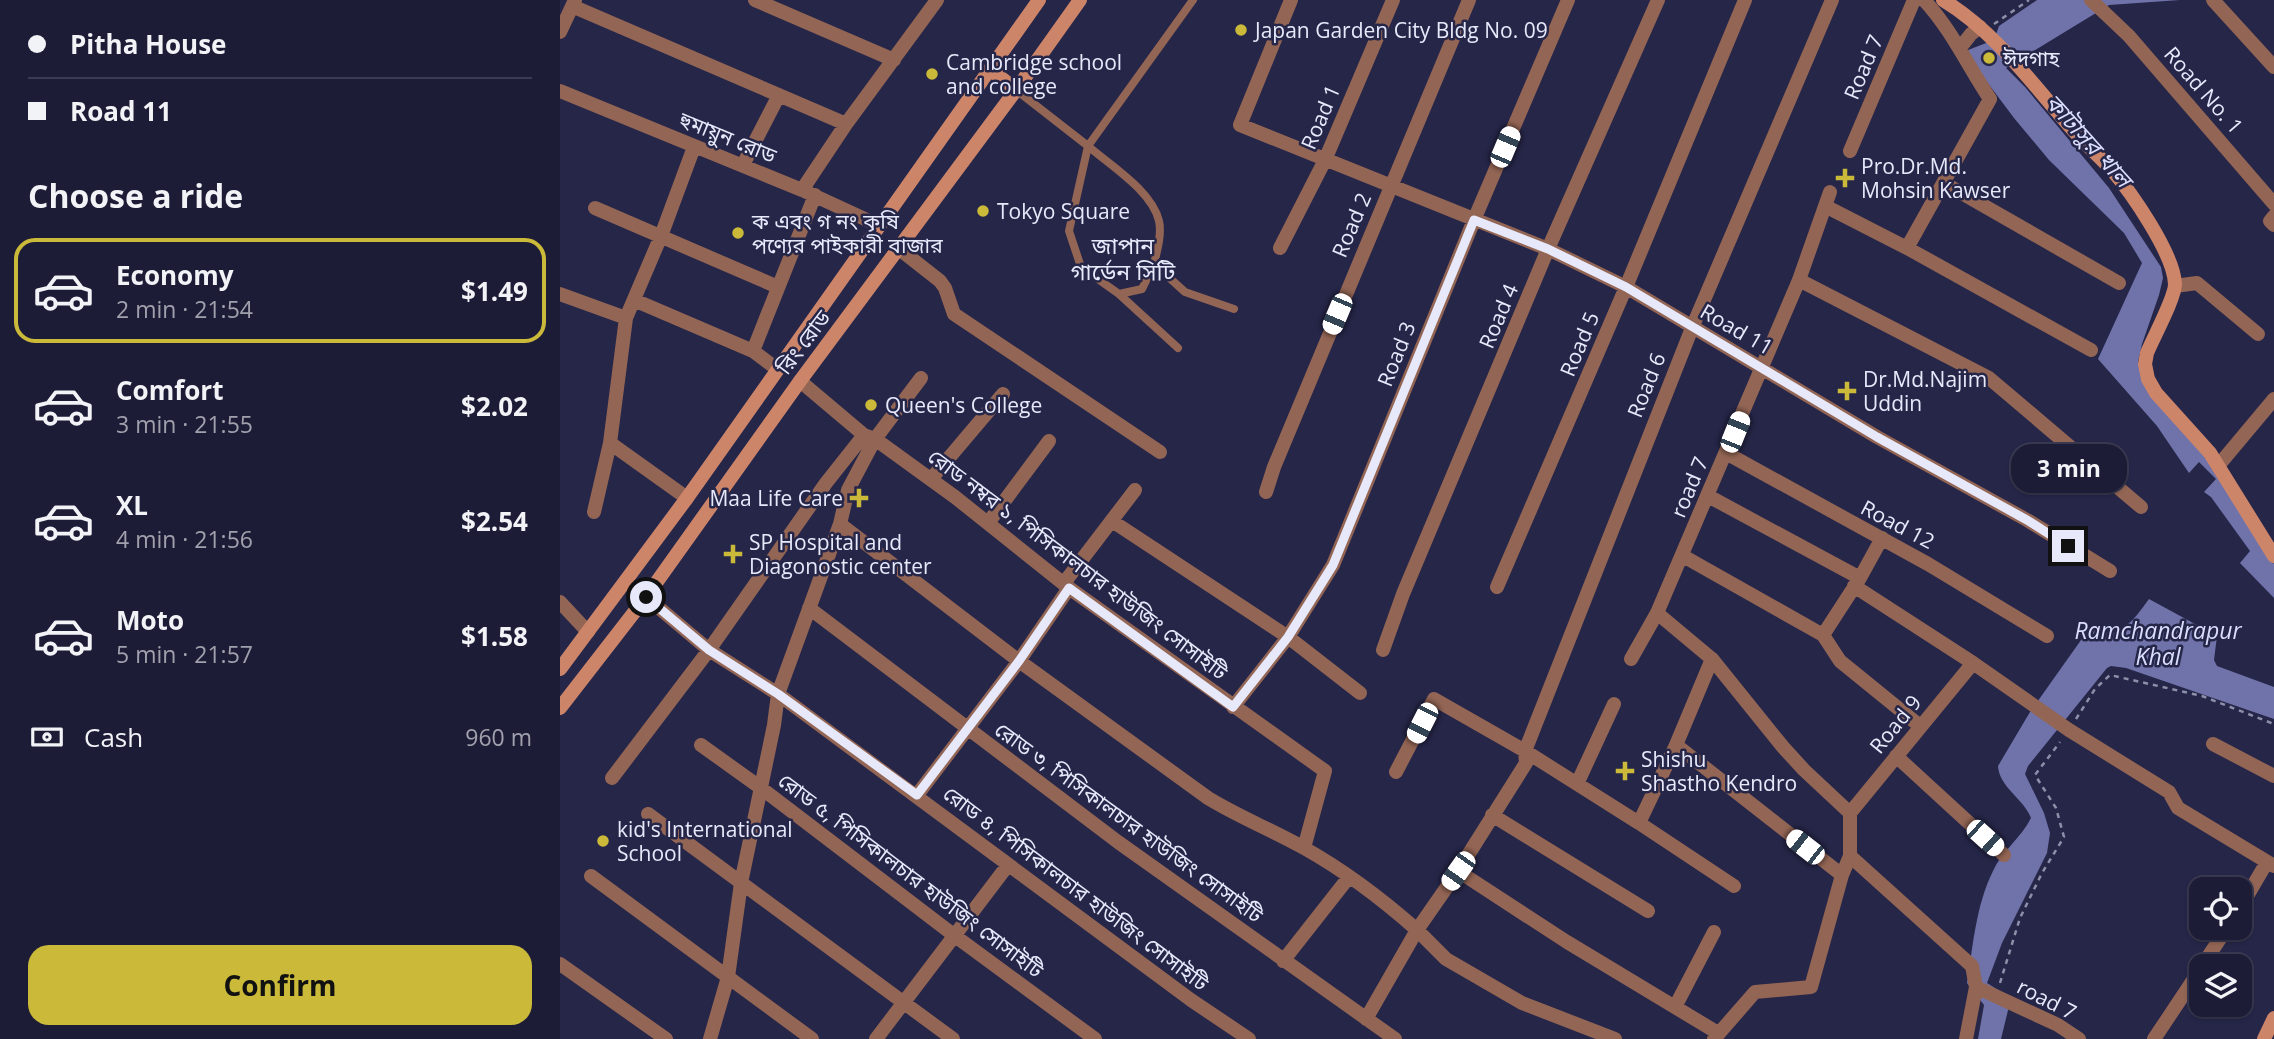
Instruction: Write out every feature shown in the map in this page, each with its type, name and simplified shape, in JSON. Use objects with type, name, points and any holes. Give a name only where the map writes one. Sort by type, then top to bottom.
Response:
[{"type":"main road","name":"রিং রোড","points":[[560,669],[687,498],[1039,0]]},
{"type":"main road","name":"রিং রোড","points":[[560,708],[646,597],[800,381],[1080,0]]},
{"type":"main road","points":[[1943,0],[1994,40],[2076,134],[2111,169],[2141,209],[2166,254],[2175,286],[2144,363],[2148,379],[2156,393],[2210,453],[2274,556]]},
{"type":"main road","points":[[990,69],[1016,90]]},
{"type":"main road","points":[[2264,1039],[2274,1018]]},
{"type":"street","points":[[755,0],[894,60]]},
{"type":"street","points":[[753,352],[778,287],[808,192],[846,124],[937,0]]},
{"type":"street","name":"Road 11","points":[[1291,0],[1240,125],[1548,249],[1626,287],[1877,437],[2027,520],[2110,571]]},
{"type":"street","name":"Road 1","points":[[1280,248],[1325,160],[1393,0]]},
{"type":"street","name":"Road 2","points":[[1266,492],[1273,467],[1469,0]]},
{"type":"street","name":"Road 3","points":[[1233,707],[1288,637],[1333,565],[1474,220],[1568,0]]},
{"type":"street","name":"Road 4","points":[[1383,650],[1403,594],[1548,249],[1658,0]]},
{"type":"street","name":"Road 5","points":[[1497,587],[1745,0]]},
{"type":"street","name":"Road 6","points":[[1366,1018],[1418,930],[1526,763],[1525,751],[1692,328],[1832,0]]},
{"type":"street","name":"Road 7","points":[[1850,151],[1914,0]]},
{"type":"street","points":[[1924,0],[1960,48],[1990,99],[1907,248],[2091,350]]},
{"type":"street","name":"Road No. 1","points":[[2091,0],[2129,36],[2274,204]]},
{"type":"street","points":[[560,32],[573,3],[846,124]]},
{"type":"street","points":[[2216,4],[2274,67]]},
{"type":"street","points":[[1960,48],[1980,27]]},
{"type":"street","name":"হুমায়ুন রোড","points":[[560,91],[808,192],[878,225]]},
{"type":"street","points":[[743,165],[779,95]]},
{"type":"street","points":[[594,512],[610,443],[626,318],[661,236],[694,147]]},
{"type":"street","points":[[1944,183],[2119,283]]},
{"type":"street","name":"road 7","points":[[1631,659],[1657,613],[1683,556],[1799,280],[1828,199],[1907,248]]},
{"type":"street","points":[[595,208],[778,287]]},
{"type":"street","points":[[2274,216],[2270,221],[2274,225]]},
{"type":"street","points":[[898,248],[940,281],[954,314],[1160,452]]},
{"type":"street","points":[[1799,280],[1989,379],[2141,507]]},
{"type":"street","points":[[2175,286],[2197,283],[2258,334]]},
{"type":"street","points":[[560,294],[626,318]]},
{"type":"street","points":[[634,300],[753,352],[777,369]]},
{"type":"street","points":[[612,778],[709,650],[826,483],[921,378]]},
{"type":"street","name":"রোড নম্বর ১, পিসিকালচার হাউজিং সোসাইটি","points":[[800,381],[869,437],[931,479],[1066,586],[1325,771],[1304,848]]},
{"type":"street","points":[[931,479],[1003,394]]},
{"type":"street","points":[[2218,466],[2274,399]]},
{"type":"street","points":[[710,1039],[728,978],[741,883],[774,726],[778,694],[839,524],[848,490],[869,437]]},
{"type":"street","points":[[988,523],[1049,441]]},
{"type":"street","points":[[610,443],[687,498]]},
{"type":"street","name":"Road 12","points":[[1726,453],[1882,538],[2046,636]]},
{"type":"street","points":[[917,795],[1019,661],[1066,586],[1135,490]]},
{"type":"street","points":[[1708,496],[1857,582],[2031,705],[2169,792],[2178,807],[2271,864],[2252,891]]},
{"type":"street","points":[[1112,521],[1288,637],[1360,693]]},
{"type":"street","points":[[839,524],[1019,661],[1208,798],[1231,813],[1304,848],[1379,897],[1418,930],[1446,959],[1522,1003],[1615,1039]]},
{"type":"street","points":[[1823,635],[1882,538]]},
{"type":"street","points":[[1683,556],[1823,635],[1840,661],[1920,726]]},
{"type":"street","name":"রোড ৪, পিসিকালচার হাউজিং সোসাইটি","points":[[646,597],[709,650],[778,694],[1191,1000],[1249,1039]]},
{"type":"street","points":[[560,602],[588,632]]},
{"type":"street","name":"রোড ৩, পিসিকালচার হাউজিং সোসাইটি","points":[[809,608],[1118,842],[1395,1039]]},
{"type":"street","points":[[1458,871],[1567,942],[1675,1007],[1716,1036],[1755,992],[1811,987],[1850,856],[1850,813],[1783,747],[1712,659],[1657,613]]},
{"type":"street","points":[[1639,823],[1712,659]]},
{"type":"street","name":"Road 9","points":[[1850,813],[1973,663]]},
{"type":"street","points":[[1396,772],[1434,699],[1525,751],[1734,886]]},
{"type":"street","points":[[1577,784],[1614,704]]},
{"type":"street","points":[[2213,744],[2274,776]]},
{"type":"street","name":"রোড ৫, পিসিকালচার হাউজিং সোসাইটি","points":[[701,745],[1095,1039]]},
{"type":"street","points":[[1676,745],[1842,876]]},
{"type":"street","points":[[1896,757],[2004,855]]},
{"type":"street","points":[[649,814],[953,1039]]},
{"type":"street","points":[[1492,815],[1648,911]]},
{"type":"street","points":[[1850,856],[1972,966],[1976,987],[1966,1039]]},
{"type":"street","points":[[876,1039],[1008,865]]},
{"type":"street","points":[[591,876],[812,1039]]},
{"type":"street","points":[[1283,961],[1349,877]]},
{"type":"street","points":[[1675,1007],[1714,932]]},
{"type":"street","points":[[560,964],[666,1039]]},
{"type":"street","points":[[2154,1039],[2189,986]]},
{"type":"street","name":"road 7","points":[[1976,987],[2058,1025],[2079,1039]]},
{"type":"lane","points":[[1178,348],[1119,294],[1081,267],[1069,231],[1088,146],[1193,0]]},
{"type":"lane","points":[[1016,90],[1149,198],[1159,221],[1154,264],[1142,289],[1119,294]]},
{"type":"lane","points":[[1154,264],[1185,292],[1234,309]]},
{"type":"path","points":[[1980,27],[1996,23],[2029,0]]},
{"type":"path","points":[[1996,996],[2020,918],[2042,873],[2064,838],[2056,808],[2035,775],[2069,730],[2095,689],[2110,675],[2202,696],[2274,724]]},
{"type":"water","name":"Ramchandrapur Khal","points":[[2037,0],[2180,0],[2109,5],[2006,68],[2109,188],[2161,267],[2163,278],[2159,295],[2138,362],[2144,381],[2190,434],[2274,564],[2274,598],[2240,563],[2250,551],[2211,497],[2204,492],[2216,479],[2199,462],[2189,473],[2157,426],[2098,359],[2142,263],[2124,233],[2049,160],[1969,58],[1968,50],[1994,40],[1999,26]]},
{"type":"water","name":"Ramchandrapur Khal","points":[[2149,599],[2217,636],[2214,660],[2217,666],[2274,687],[2274,719],[2126,668],[2107,668],[2028,766],[2025,774],[2044,813],[2050,833],[2047,853],[2002,943],[1987,983],[2011,998],[2001,1039],[1978,1039],[1984,1005],[1967,983],[1979,912],[1987,884],[1997,864],[2031,818],[2007,787],[1998,766],[2030,712],[2086,633],[2098,628],[2116,629],[2124,626]]},
{"type":"place","name":"Japan Garden City Bldg No. 09","points":[[1241,30]]},
{"type":"place","name":"ঈদগাহ","points":[[1989,58]]},
{"type":"place","name":"Cambridge school and college","points":[[932,74]]},
{"type":"place","name":"Pro.Dr.Md. Mohsin Kawser","points":[[1845,178]]},
{"type":"place","name":"Tokyo Square","points":[[983,211]]},
{"type":"place","name":"ক এবং গ নং কৃষি পণ্যের পাইকারী বাজার","points":[[738,233]]},
{"type":"place","name":"Dr.Md.Najim Uddin","points":[[1847,391]]},
{"type":"place","name":"Queen's College","points":[[871,405]]},
{"type":"place","name":"Maa Life Care","points":[[859,498]]},
{"type":"place","name":"SP Hospital and Diagonostic center","points":[[733,554]]},
{"type":"place","name":"Shishu Shastho Kendro","points":[[1625,771]]},
{"type":"place","name":"kid's International School","points":[[603,841]]},
{"type":"district","name":"জাপান গার্ডেন সিটি","points":[[1123,258]]},
{"type":"route","points":[[646,597],[709,650],[778,694],[917,795],[1019,661],[1069,588],[1233,707],[1288,637],[1333,565],[1474,220],[1548,249],[1626,287],[1877,437],[2027,520],[2068,546]]},
{"type":"water label","name":"কাটাসুর খাল","points":[[2089,140]]}]
